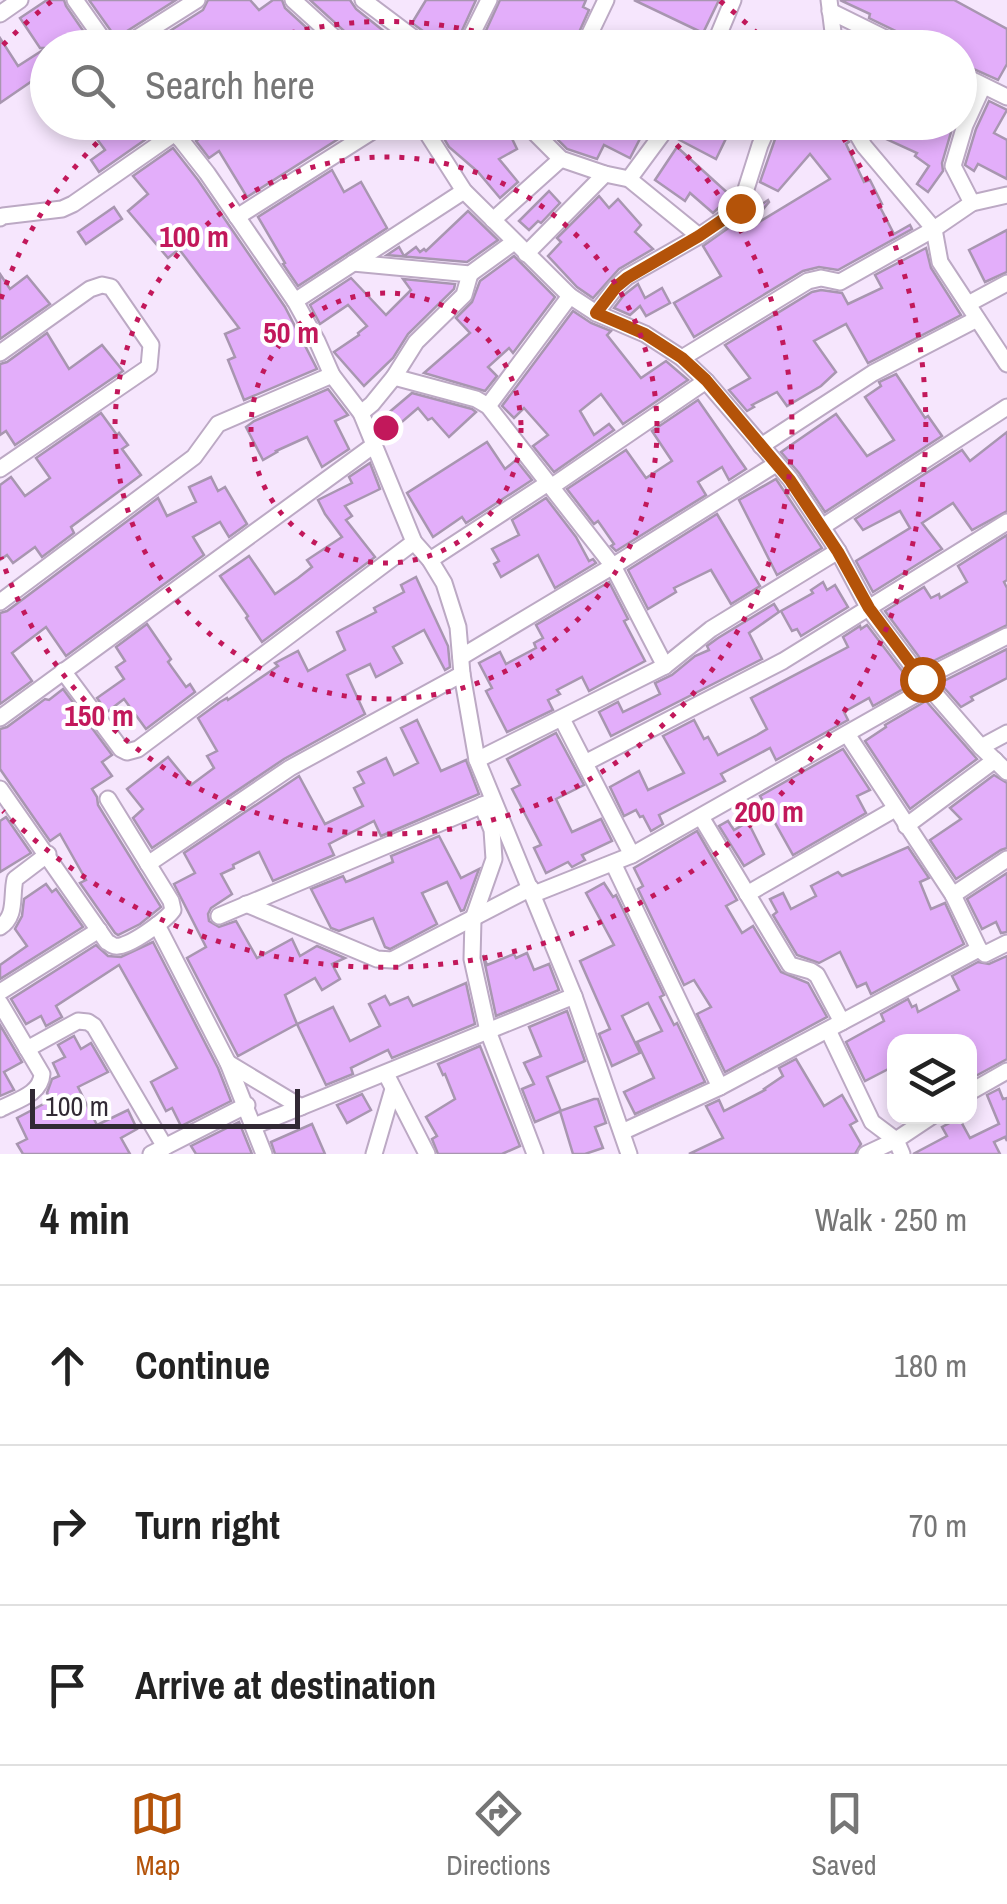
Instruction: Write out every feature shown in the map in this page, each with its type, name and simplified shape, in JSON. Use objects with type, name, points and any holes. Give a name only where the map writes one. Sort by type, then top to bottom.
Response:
[{"type":"street","points":[[0,14],[20,0]]},
{"type":"street","points":[[75,0],[96,30]]},
{"type":"street","points":[[150,30],[196,0]]},
{"type":"street","points":[[293,0],[326,30]]},
{"type":"street","points":[[365,0],[404,30]]},
{"type":"street","points":[[474,30],[489,0]]},
{"type":"street","points":[[592,30],[606,0]]},
{"type":"street","points":[[720,30],[733,0]]},
{"type":"street","points":[[829,6],[872,30]]},
{"type":"street","points":[[977,83],[1007,97]]},
{"type":"street","points":[[977,99],[983,86]]},
{"type":"street","points":[[0,218],[73,204],[162,140]]},
{"type":"street","points":[[181,140],[295,301],[332,374],[361,413],[414,542],[444,584],[458,627],[461,665],[492,830],[494,859],[473,919],[472,959],[488,1031],[535,1154]]},
{"type":"street","points":[[237,217],[359,140]]},
{"type":"street","points":[[431,140],[464,191],[570,296],[596,313],[645,334],[682,358],[706,380],[790,480],[838,552],[869,608],[926,683],[1001,766],[906,826]]},
{"type":"street","points":[[540,140],[561,159],[629,179],[699,236]]},
{"type":"street","points":[[629,179],[658,140]]},
{"type":"street","points":[[596,313],[627,278],[740,208],[762,140]]},
{"type":"street","points":[[860,140],[934,229],[940,262],[1007,364]]},
{"type":"street","points":[[961,140],[953,166],[972,203]]},
{"type":"street","points":[[493,220],[561,159]]},
{"type":"street","points":[[353,263],[470,274],[520,248],[604,174]]},
{"type":"street","points":[[295,301],[464,191]]},
{"type":"street","points":[[682,358],[808,281],[821,278],[840,282],[972,203],[1007,194]]},
{"type":"street","points":[[361,413],[394,377],[416,342],[464,295],[470,274]]},
{"type":"street","points":[[968,304],[1007,283]]},
{"type":"street","points":[[0,353],[90,289],[102,285],[110,287],[151,346],[148,367],[3,461]]},
{"type":"street","points":[[488,406],[570,296]]},
{"type":"street","points":[[760,446],[873,373],[977,319]]},
{"type":"street","points":[[0,602],[194,457],[218,424],[332,374]]},
{"type":"street","points":[[394,377],[476,399],[488,406],[613,566],[664,666]]},
{"type":"street","points":[[430,560],[706,380]]},
{"type":"street","points":[[822,527],[1007,407]]},
{"type":"street","points":[[0,718],[374,444]]},
{"type":"street","points":[[148,864],[290,768],[461,665],[776,464]]},
{"type":"street","points":[[585,764],[783,661],[1007,522]]},
{"type":"street","points":[[62,672],[121,749],[138,750],[414,542]]},
{"type":"street","points":[[477,760],[664,666],[711,629],[838,552]]},
{"type":"street","points":[[246,904],[378,959],[392,960],[532,891],[632,855],[847,734],[1007,636]]},
{"type":"street","points":[[562,719],[632,855]]},
{"type":"street","points":[[981,747],[1007,733]]},
{"type":"street","points":[[847,734],[952,895],[978,949],[985,954],[1007,944]]},
{"type":"street","points":[[2,797],[48,854],[107,942],[123,946],[173,910],[108,799]]},
{"type":"street","points":[[488,802],[532,891],[626,1144]]},
{"type":"street","points":[[219,916],[488,802]]},
{"type":"street","points":[[747,894],[895,809]]},
{"type":"street","points":[[701,816],[790,965],[817,975],[872,1122],[899,1147]]},
{"type":"street","points":[[0,927],[12,914],[15,880],[48,854]]},
{"type":"street","points":[[952,895],[1007,859]]},
{"type":"street","points":[[613,862],[720,1087]]},
{"type":"street","points":[[157,925],[228,1062],[264,1154]]},
{"type":"street","points":[[0,972],[5,989],[99,930]]},
{"type":"street","points":[[608,1154],[720,1087],[978,949]]},
{"type":"street","points":[[254,1126],[389,1081],[488,1031],[574,996]]},
{"type":"street","points":[[0,1003],[42,1074],[39,1088],[0,1109]]},
{"type":"street","points":[[27,1049],[78,1021],[94,1026],[158,1150],[246,1104]]},
{"type":"street","points":[[228,1062],[301,1108]]},
{"type":"street","points":[[977,1088],[1007,1071]]},
{"type":"street","points":[[374,1154],[389,1081]]},
{"type":"street","points":[[389,1081],[426,1154]]},
{"type":"street","points":[[866,1154],[899,1147],[923,1124]]},
{"type":"building","points":[[47,0],[64,0],[83,30],[30,33],[20,18]]},
{"type":"building","points":[[89,0],[176,0],[129,30],[110,30]]},
{"type":"building","points":[[208,0],[250,0],[259,10],[273,0],[282,0],[285,8],[309,30],[171,30],[203,10]]},
{"type":"building","points":[[310,0],[350,0],[382,30],[343,30]]},
{"type":"building","points":[[426,0],[476,0],[462,30],[422,30],[412,23]]},
{"type":"building","points":[[500,0],[586,0],[583,7],[589,10],[580,30],[486,30]]},
{"type":"building","points":[[634,0],[719,0],[704,30],[697,30]]},
{"type":"building","points":[[840,0],[954,0],[1007,29],[1007,64],[998,80],[977,71],[977,30],[894,30],[869,18],[870,14]]},
{"type":"building","points":[[0,38],[18,66],[30,58],[30,82],[0,103]]},
{"type":"building","points":[[989,101],[1007,110],[994,133],[1007,140],[1007,179],[978,164],[974,171],[965,165],[973,140],[977,140],[977,127]]},
{"type":"building","points":[[98,140],[145,140],[99,172],[91,160],[105,150]]},
{"type":"building","points":[[337,140],[247,197],[219,151],[209,158],[196,141]]},
{"type":"building","points":[[445,140],[513,140],[517,149],[499,159],[518,182],[500,198]]},
{"type":"building","points":[[558,140],[639,140],[630,158],[604,145],[597,159],[567,149]]},
{"type":"building","points":[[680,140],[725,140],[716,159]]},
{"type":"building","points":[[775,140],[848,140],[846,144],[864,182],[870,180],[894,234],[910,225],[912,229],[838,270],[819,267],[803,271],[694,337],[674,303],[721,276],[703,246],[768,200],[746,230],[830,179],[810,154],[778,191],[760,182]]},
{"type":"building","points":[[888,140],[949,140],[943,171],[928,192],[917,184],[929,166],[915,156],[917,153]]},
{"type":"building","points":[[677,147],[731,196],[713,213],[690,193],[685,201],[655,180]]},
{"type":"building","points":[[173,148],[285,307],[317,369],[244,400],[228,360],[235,357],[225,334],[239,328],[179,249],[168,258],[128,211],[148,194],[133,176]]},
{"type":"building","points":[[332,170],[344,192],[361,182],[387,228],[298,286],[258,217]]},
{"type":"building","points":[[549,191],[560,203],[529,230],[519,221]]},
{"type":"building","points":[[599,196],[609,208],[618,199],[641,225],[635,232],[653,249],[619,269],[593,298],[548,256],[561,242],[557,238]]},
{"type":"building","points":[[114,207],[122,219],[86,244],[78,232]]},
{"type":"building","points":[[468,211],[498,240],[467,262],[387,255],[399,247],[404,256],[416,247],[420,252],[426,251]]},
{"type":"building","points":[[1007,230],[1007,272],[985,282],[969,250]]},
{"type":"building","points":[[926,248],[931,268],[961,315],[868,363],[846,324],[814,341],[836,372],[787,406],[777,392],[747,411],[729,390],[750,378],[725,345],[812,292],[842,293],[848,304],[882,288],[875,275]]},
{"type":"building","points":[[514,256],[555,297],[513,353],[509,348],[488,367],[497,376],[485,391],[424,373],[470,333],[456,318],[472,302],[480,281]]},
{"type":"building","points":[[0,274],[10,289],[27,276],[50,304],[0,339]]},
{"type":"building","points":[[351,278],[386,315],[411,290],[403,279],[455,284],[364,386],[334,352],[367,326],[348,305],[320,324],[310,305]]},
{"type":"building","points":[[638,284],[645,298],[662,288],[670,303],[646,316],[640,306],[630,315],[614,308]]},
{"type":"building","points":[[573,311],[611,331],[607,335],[641,378],[666,361],[688,380],[623,424],[601,394],[580,411],[594,435],[609,424],[614,430],[554,472],[533,446],[548,435],[524,408],[514,418],[502,406]]},
{"type":"building","points":[[47,333],[69,369],[102,345],[123,371],[15,445],[6,431],[0,435],[0,364]]},
{"type":"building","points":[[896,374],[942,436],[825,512],[781,452],[836,414],[867,456],[894,440],[865,397],[881,386],[879,382]]},
{"type":"building","points":[[328,389],[348,415],[335,421],[349,449],[322,467],[307,437],[263,460],[246,427]]},
{"type":"building","points":[[412,393],[476,412],[449,437],[418,408],[396,427],[386,415]]},
{"type":"building","points":[[698,400],[746,469],[729,480],[722,467],[698,482],[706,495],[616,551],[598,521],[594,524],[567,489],[626,450],[646,478],[672,461],[652,431]]},
{"type":"building","points":[[101,413],[128,445],[122,449],[141,475],[71,527],[74,533],[42,557],[35,547],[13,563],[7,555],[0,560],[0,485],[11,477],[25,496],[50,478],[36,458]]},
{"type":"building","points":[[1007,432],[1007,511],[972,530],[953,503],[922,523],[942,549],[873,592],[856,561],[910,528],[900,511],[863,530],[855,519],[962,450],[970,461]]},
{"type":"building","points":[[487,442],[505,469],[516,460],[532,480],[466,523],[462,517],[433,537],[407,493]]},
{"type":"building","points":[[370,463],[380,489],[345,506],[352,516],[346,520],[375,557],[262,642],[220,576],[249,556],[275,594],[298,578],[312,567],[307,560],[342,537],[318,500],[352,483],[349,477]]},
{"type":"building","points":[[211,477],[218,491],[225,487],[247,524],[229,537],[220,522],[193,537],[204,555],[66,656],[46,627],[12,653],[32,681],[0,704],[0,613],[158,498],[167,516],[196,502],[189,487]]},
{"type":"building","points":[[776,479],[822,548],[777,575],[739,500]]},
{"type":"building","points":[[546,498],[589,561],[593,559],[596,563],[555,588],[538,555],[501,577],[492,549],[519,535],[512,520]]},
{"type":"building","points":[[717,514],[760,586],[731,604],[711,570],[674,588],[676,592],[648,609],[628,570]]},
{"type":"building","points":[[1007,535],[1007,625],[925,665],[885,611],[924,587],[931,598],[939,594],[940,598],[967,582],[958,566]]},
{"type":"building","points":[[416,577],[448,646],[450,667],[445,670],[424,630],[393,647],[402,663],[376,677],[370,664],[347,675],[365,714],[284,759],[152,848],[133,818],[143,809],[127,789],[168,757],[191,785],[214,768],[207,756],[217,751],[198,718],[298,651],[308,671],[345,650],[337,632],[376,612],[374,608],[404,592],[401,585]]},
{"type":"building","points":[[609,582],[645,661],[589,691],[582,677],[557,690],[560,694],[548,700],[553,710],[507,732],[486,691],[492,688],[479,663],[500,652],[506,664],[536,648],[534,643],[543,638],[536,625]]},
{"type":"building","points":[[823,582],[827,590],[835,585],[848,607],[801,636],[797,629],[792,631],[781,611],[813,593],[811,590]]},
{"type":"building","points":[[774,604],[779,612],[749,633],[762,659],[611,736],[599,712],[618,702],[623,712],[660,694],[655,683]]},
{"type":"building","points":[[147,624],[171,659],[168,662],[186,687],[190,684],[195,692],[146,729],[124,699],[107,712],[97,698],[124,679],[116,667],[125,661],[116,647]]},
{"type":"building","points":[[867,625],[912,684],[873,706],[869,698],[844,712],[848,720],[776,760],[770,748],[721,774],[725,781],[659,815],[663,824],[651,831],[636,810],[624,816],[610,787],[639,771],[648,790],[684,773],[663,736],[694,720],[718,755],[757,735],[767,729],[751,698],[848,647],[843,637]]},
{"type":"building","points":[[1007,649],[1007,678],[971,697],[973,700],[961,707],[940,683]]},
{"type":"building","points":[[63,689],[112,755],[102,762],[112,776],[92,789],[161,907],[118,935],[80,883],[86,880],[60,834],[50,841],[0,769],[0,729]]},
{"type":"building","points":[[926,701],[977,759],[910,809],[865,741]]},
{"type":"building","points":[[417,720],[441,771],[466,760],[479,794],[381,836],[374,821],[329,844],[334,855],[273,881],[259,852],[221,874],[232,894],[211,908],[209,921],[219,927],[236,921],[257,958],[292,939],[300,956],[317,946],[345,958],[332,964],[340,979],[322,990],[315,978],[285,995],[297,1024],[238,1056],[187,958],[206,947],[174,884],[195,873],[184,853],[299,776],[325,824],[363,806],[354,788],[364,783],[358,772],[386,758],[394,775],[418,763],[401,728]]},
{"type":"building","points":[[556,733],[584,785],[556,799],[572,832],[601,819],[612,841],[582,855],[585,860],[572,867],[568,862],[546,873],[534,848],[541,845],[512,789],[520,785],[507,759]]},
{"type":"building","points":[[843,749],[870,790],[857,796],[866,813],[793,855],[760,796]]},
{"type":"building","points":[[994,775],[1007,783],[1007,848],[956,879],[930,840],[961,819],[950,808]]},
{"type":"building","points":[[6,817],[31,853],[0,872],[0,821]]},
{"type":"building","points":[[728,821],[734,830],[748,822],[764,854],[744,866],[719,826]]},
{"type":"building","points":[[697,831],[737,900],[726,906],[742,933],[753,926],[781,972],[808,983],[827,1017],[725,1072],[697,1014],[711,1007],[694,980],[684,985],[638,889],[643,886],[634,868]]},
{"type":"building","points":[[439,836],[461,878],[479,869],[464,910],[461,911],[447,882],[422,893],[437,924],[390,949],[385,947],[373,918],[339,931],[331,928],[311,889],[343,876],[346,882],[351,880],[393,862],[391,856]]},
{"type":"building","points":[[908,847],[929,878],[920,882],[931,909],[945,903],[964,944],[871,994],[866,983],[857,987],[840,952],[819,963],[797,955],[773,915],[777,912],[770,899],[783,893],[791,909],[816,896],[811,886]]},
{"type":"building","points":[[1007,873],[1007,932],[1001,933],[996,922],[982,929],[967,899]]},
{"type":"building","points":[[604,883],[613,897],[616,895],[664,995],[660,997],[705,1082],[635,1114],[624,1092],[654,1078],[637,1042],[662,1031],[648,1003],[622,1016],[640,1053],[612,1066],[599,1034],[610,1029],[580,961],[614,945],[586,893]]},
{"type":"building","points":[[46,884],[52,892],[56,889],[83,927],[0,979],[0,965],[27,946],[15,929],[24,899]]},
{"type":"building","points":[[153,942],[231,1101],[181,1126],[172,1108],[166,1111],[151,1082],[177,1068],[119,965],[56,1006],[62,1017],[46,1026],[41,1016],[26,1024],[11,999],[96,945],[108,956],[121,957]]},
{"type":"building","points":[[527,953],[534,970],[549,964],[559,990],[496,1016],[483,955],[487,965]]},
{"type":"building","points":[[1007,956],[1007,1059],[977,1075],[977,1034],[887,1034],[887,1070],[865,1081],[846,1042],[884,1021],[881,1014],[908,999],[918,1012],[959,990],[952,976],[978,962],[989,964]]},
{"type":"building","points":[[466,983],[475,1024],[392,1058],[388,1050],[351,1068],[353,1074],[326,1085],[297,1024],[333,1007],[350,1041],[380,1026],[369,1004],[385,996],[390,1005],[408,997],[413,1006]]},
{"type":"building","points":[[567,1011],[585,1061],[547,1077],[561,1111],[535,1122],[522,1089],[534,1084],[524,1063],[541,1056],[529,1027]]},
{"type":"building","points":[[0,1025],[22,1062],[4,1072],[14,1090],[0,1096]]},
{"type":"building","points":[[74,1036],[81,1049],[91,1043],[108,1072],[78,1087],[97,1125],[128,1110],[137,1129],[121,1138],[130,1154],[23,1154],[17,1144],[27,1139],[17,1118],[51,1100],[47,1093],[52,1079],[59,1076],[53,1063],[65,1057],[58,1045]]},
{"type":"building","points":[[480,1046],[520,1146],[502,1154],[438,1154],[432,1139],[437,1136],[426,1117],[455,1099],[438,1064]]},
{"type":"building","points":[[796,1059],[824,1106],[842,1095],[857,1121],[850,1125],[861,1144],[855,1154],[689,1154],[723,1138],[706,1106],[719,1100],[724,1111],[765,1090],[783,1076],[779,1068]]},
{"type":"building","points":[[999,1089],[1003,1099],[1007,1098],[1007,1141],[1005,1137],[994,1142],[1000,1154],[913,1154],[947,1136],[942,1127],[948,1124],[962,1124],[970,1138],[999,1124],[987,1095]]},
{"type":"building","points":[[362,1094],[371,1110],[347,1123],[337,1105]]},
{"type":"building","points":[[598,1099],[606,1123],[595,1127],[603,1148],[573,1154],[560,1111]]},
{"type":"building","points":[[239,1122],[252,1154],[196,1154],[191,1146]]},
{"type":"building","points":[[312,1124],[325,1154],[275,1154],[271,1142]]},
{"type":"route","points":[[740,208],[627,278],[596,313],[645,334],[682,358],[706,380],[790,480],[838,552],[869,608],[922,679]]}]
